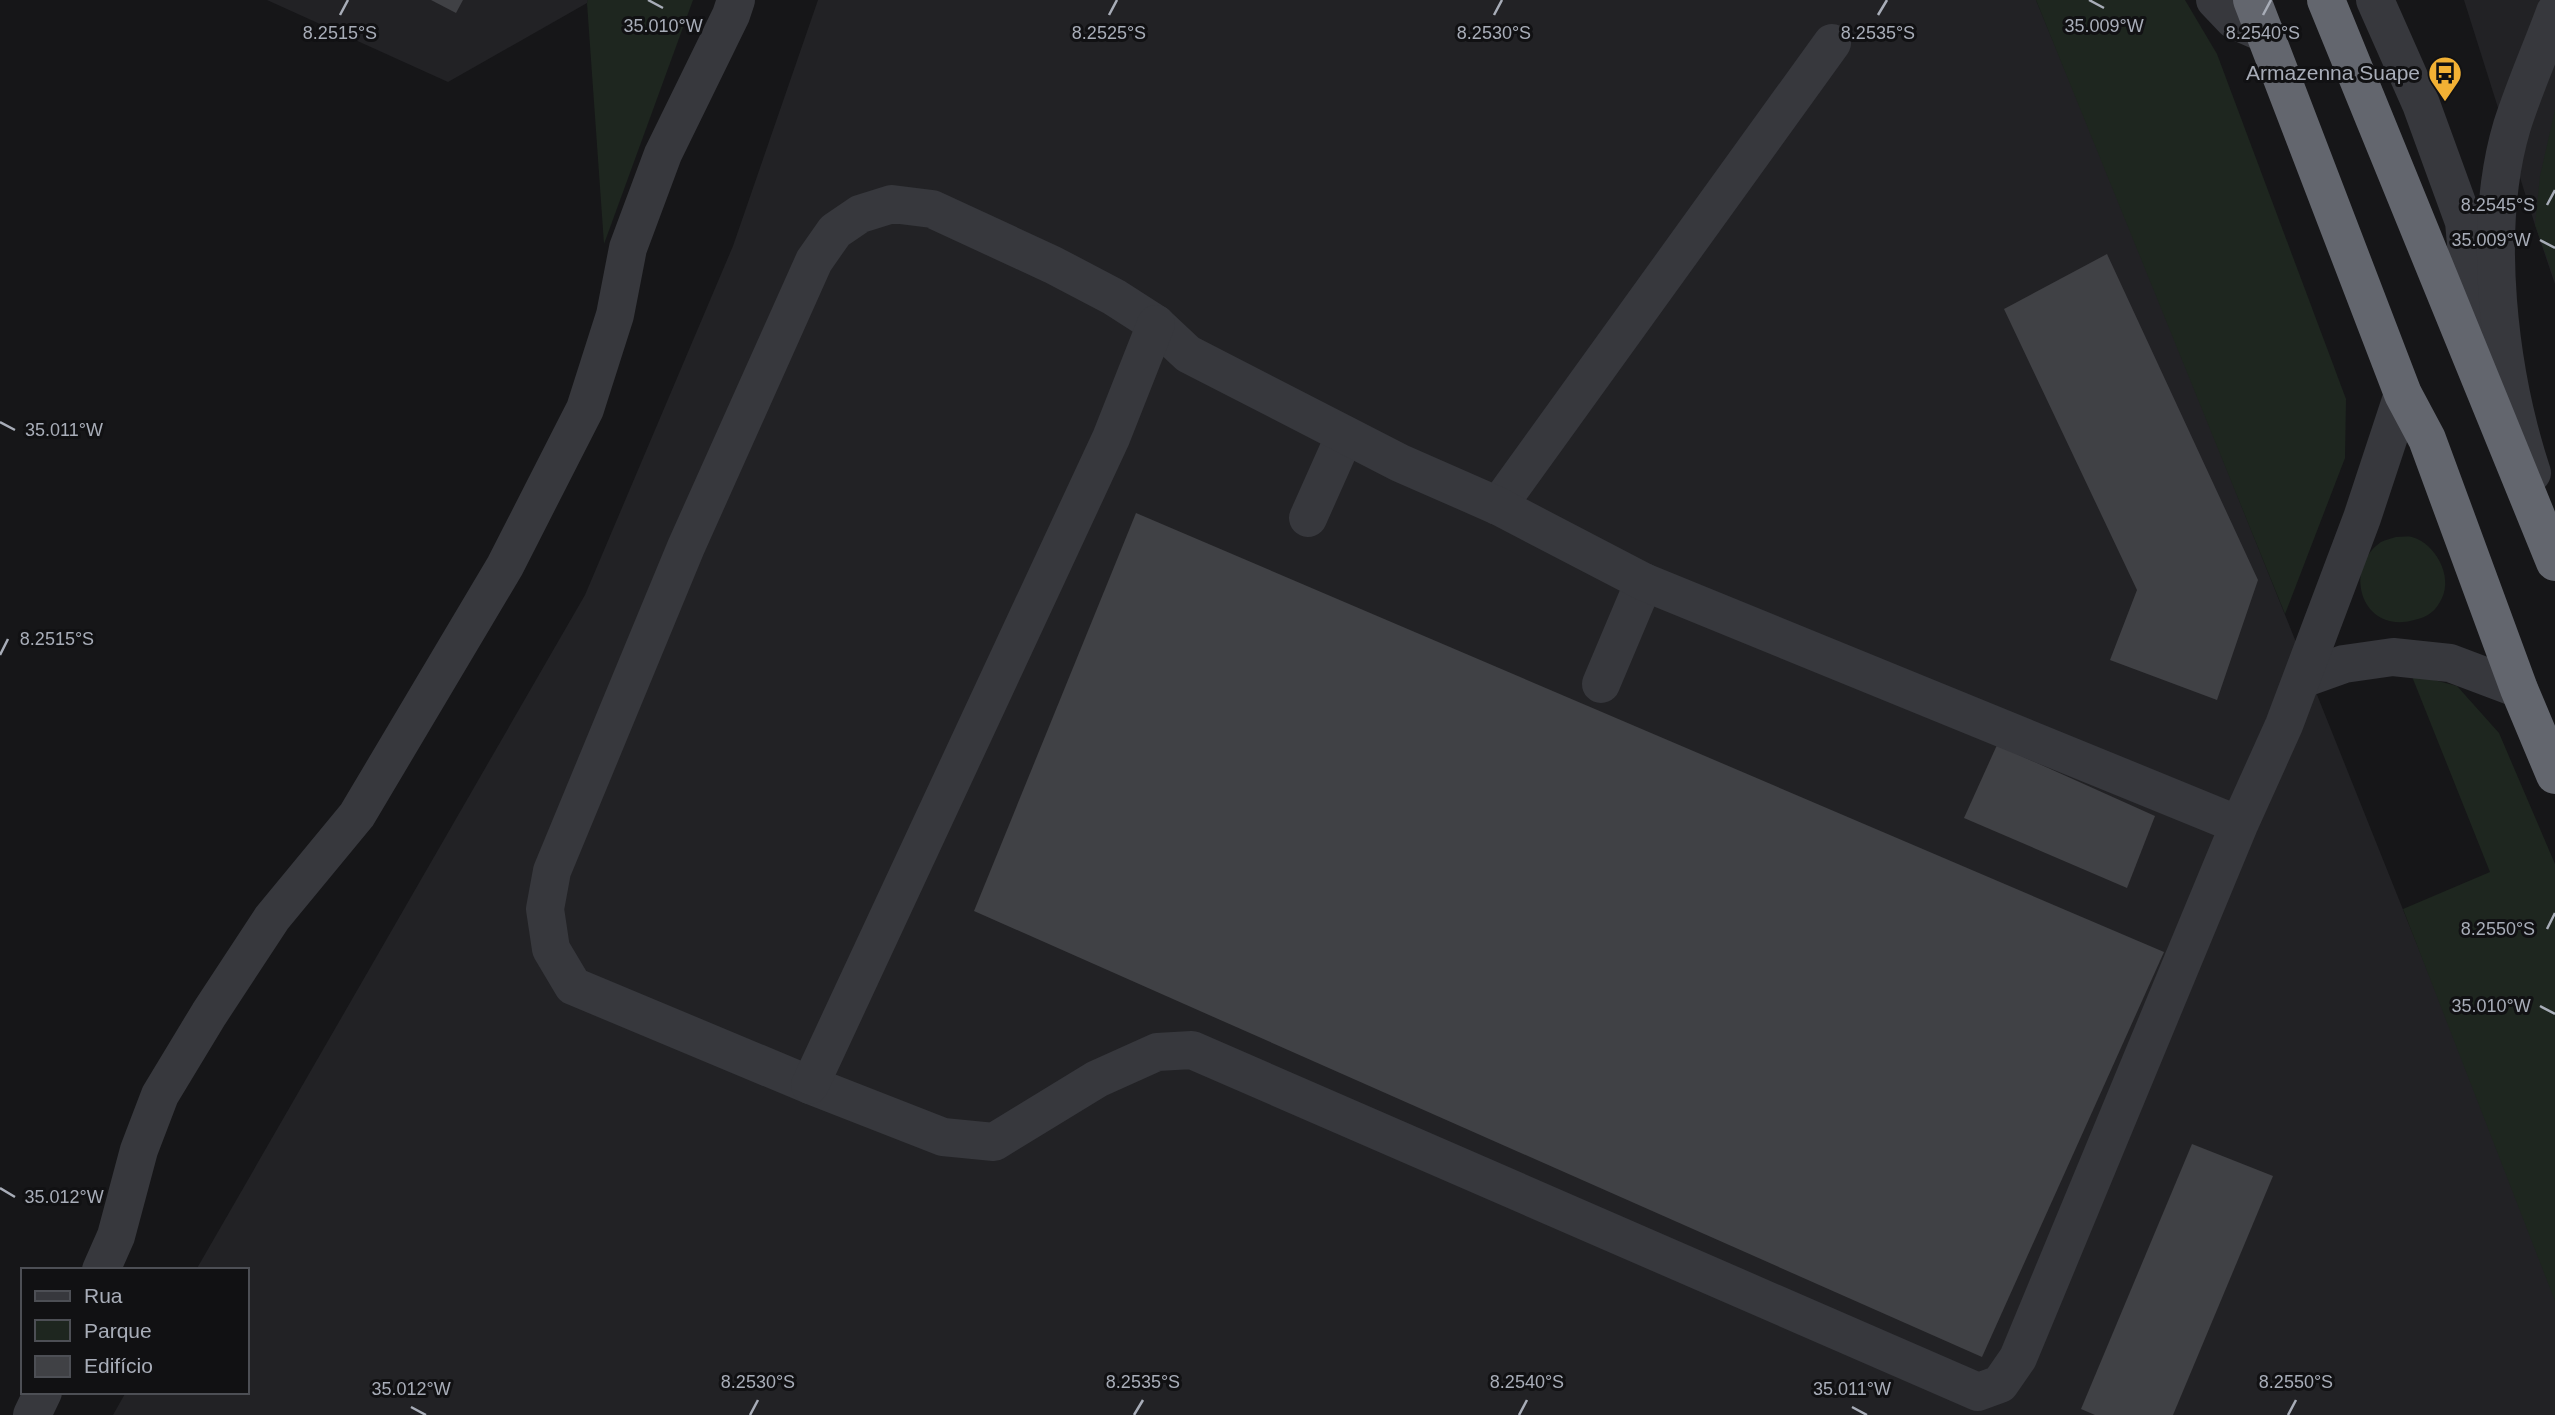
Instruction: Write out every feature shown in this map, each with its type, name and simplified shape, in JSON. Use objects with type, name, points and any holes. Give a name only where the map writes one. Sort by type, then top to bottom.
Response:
[{"type":"highway","points":[[2326,0],[2555,562]]},
{"type":"highway","points":[[2259,17],[2403,394],[2427,439],[2519,689],[2555,775]]},
{"type":"lane","points":[[102,1268],[116,1236],[139,1150],[160,1095],[272,918],[357,815],[505,566],[585,409],[615,315],[628,248],[663,154],[732,16],[736,0]]},
{"type":"lane","points":[[2215,0],[2234,20],[2259,17]]},
{"type":"lane","points":[[2375,0],[2421,104],[2464,222],[2478,370]]},
{"type":"lane","points":[[2555,12],[2512,127],[2501,178],[2496,256],[2503,345],[2524,448],[2555,541]]},
{"type":"lane","points":[[1498,506],[1832,43]]},
{"type":"lane","points":[[2239,825],[1644,582],[1498,506],[1400,463],[1188,354],[1156,324],[1114,297],[1054,265],[932,209],[892,204],[860,214],[835,231],[814,261],[640,659],[552,871],[545,909],[551,949],[573,986],[943,1138],[994,1142],[1097,1079],[1157,1052],[1192,1051],[1978,1392],[2000,1384],[2018,1358],[2239,825],[2284,725],[2362,518],[2403,394]]},
{"type":"lane","points":[[810,1085],[1111,438],[1156,324]]},
{"type":"lane","points":[[1308,518],[1345,435]]},
{"type":"lane","points":[[1601,684],[1644,582]]},
{"type":"lane","points":[[2302,679],[2344,664],[2393,657],[2449,663],[2519,689]]},
{"type":"lane","points":[[32,1415],[42,1394]]},
{"type":"shaded area","points":[[267,0],[588,0],[448,82]]},
{"type":"shaded area","points":[[818,0],[2036,0],[2125,215],[2462,1057],[2555,1297],[2555,1415],[113,1415],[125,1394],[248,1394],[248,1268],[197,1268],[585,595],[733,246]]},
{"type":"shaded area","points":[[2464,0],[2555,0],[2555,284],[2535,225]]},
{"type":"green space","points":[[588,0],[693,0],[604,244],[587,3]]},
{"type":"green space","points":[[2036,0],[2185,0],[2217,54],[2346,399],[2345,458],[2285,614]]},
{"type":"green space","points":[[2555,110],[2555,280],[2535,225],[2540,176]]},
{"type":"green space","points":[[2396,537],[2420,540],[2434,553],[2443,571],[2445,589],[2442,598],[2431,613],[2419,619],[2396,622],[2382,618],[2371,609],[2363,597],[2360,583],[2362,568],[2369,554],[2381,542]]},
{"type":"green space","points":[[2411,674],[2457,686],[2499,733],[2555,864],[2555,1301],[2403,909],[2490,872]]},
{"type":"building","points":[[431,0],[463,0],[456,13]]},
{"type":"building","points":[[2107,254],[2258,580],[2217,700],[2110,660],[2137,590],[2004,309]]},
{"type":"building","points":[[1136,513],[2164,952],[1982,1357],[974,911]]},
{"type":"building","points":[[1997,745],[2155,816],[2127,888],[1964,818]]},
{"type":"building","points":[[2192,1144],[2273,1176],[2173,1415],[2095,1415],[2081,1409]]},
{"type":"place","name":"Armazenna Suape","points":[[2445,103]]}]
